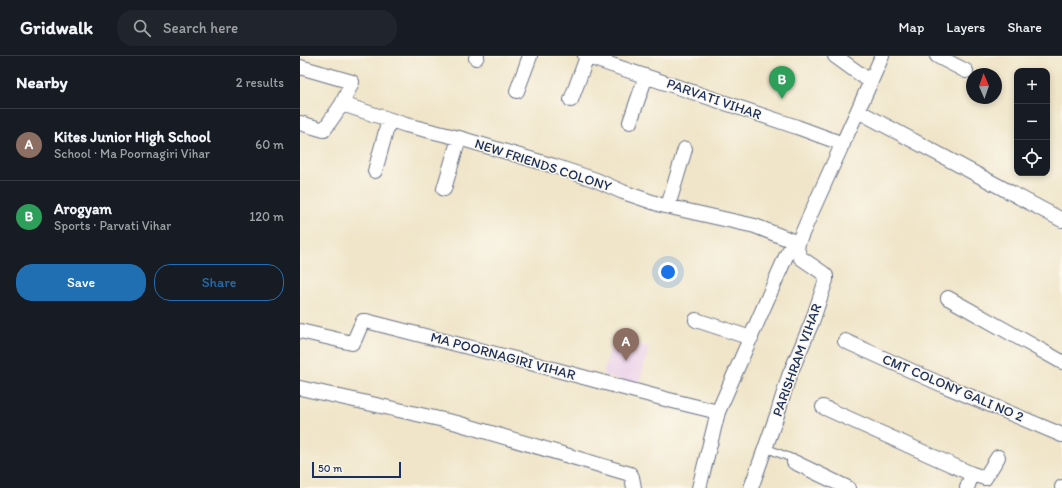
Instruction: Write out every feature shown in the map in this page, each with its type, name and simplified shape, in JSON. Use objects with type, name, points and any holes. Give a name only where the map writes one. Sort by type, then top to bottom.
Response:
[{"type":"street","points":[[517,91],[530,56]]},
{"type":"street","points":[[571,100],[586,56]]},
{"type":"street","name":"PARVATI VIHAR","points":[[586,56],[843,144]]},
{"type":"street","points":[[835,56],[871,82]]},
{"type":"street","points":[[700,488],[718,412],[787,254],[791,248],[798,243],[882,56]]},
{"type":"street","points":[[937,56],[966,71]]},
{"type":"street","points":[[300,68],[352,82],[342,104],[324,130],[300,123]]},
{"type":"street","points":[[630,122],[646,76]]},
{"type":"street","name":"NEW FRIENDS COLONY","points":[[342,104],[406,125],[459,138],[554,166],[596,180],[623,192],[661,205],[754,226],[798,243]]},
{"type":"street","points":[[858,111],[1062,220]]},
{"type":"street","points":[[375,171],[389,120]]},
{"type":"street","points":[[444,189],[459,138]]},
{"type":"street","points":[[668,206],[685,149]]},
{"type":"street","name":"PARISHRAM VIHAR","points":[[751,488],[766,448],[789,376],[812,322],[826,280],[826,276],[823,273],[801,258],[797,250],[798,243]]},
{"type":"street","points":[[948,298],[1062,362]]},
{"type":"street","points":[[696,320],[751,338]]},
{"type":"street","name":"MA POORNAGIRI VIHAR","points":[[300,331],[352,343],[361,324],[363,321],[366,321],[718,412]]},
{"type":"street","name":"CMT COLONY GALI NO 2","points":[[845,341],[943,386],[1062,435]]},
{"type":"street","points":[[300,388],[457,423],[630,474],[634,488]]},
{"type":"street","points":[[823,407],[972,474],[986,478],[998,456]]},
{"type":"street","points":[[794,462],[848,488]]},
{"type":"street","points":[[967,488],[972,474]]},
{"type":"lane","points":[[766,448],[791,458],[794,462]]},
{"type":"shaded area","points":[[613,338],[649,347],[639,385],[603,375]]},
{"type":"place","name":"Arogyam","points":[[782,99]]},
{"type":"place","name":"Kites Junior High School","points":[[626,361]]}]
